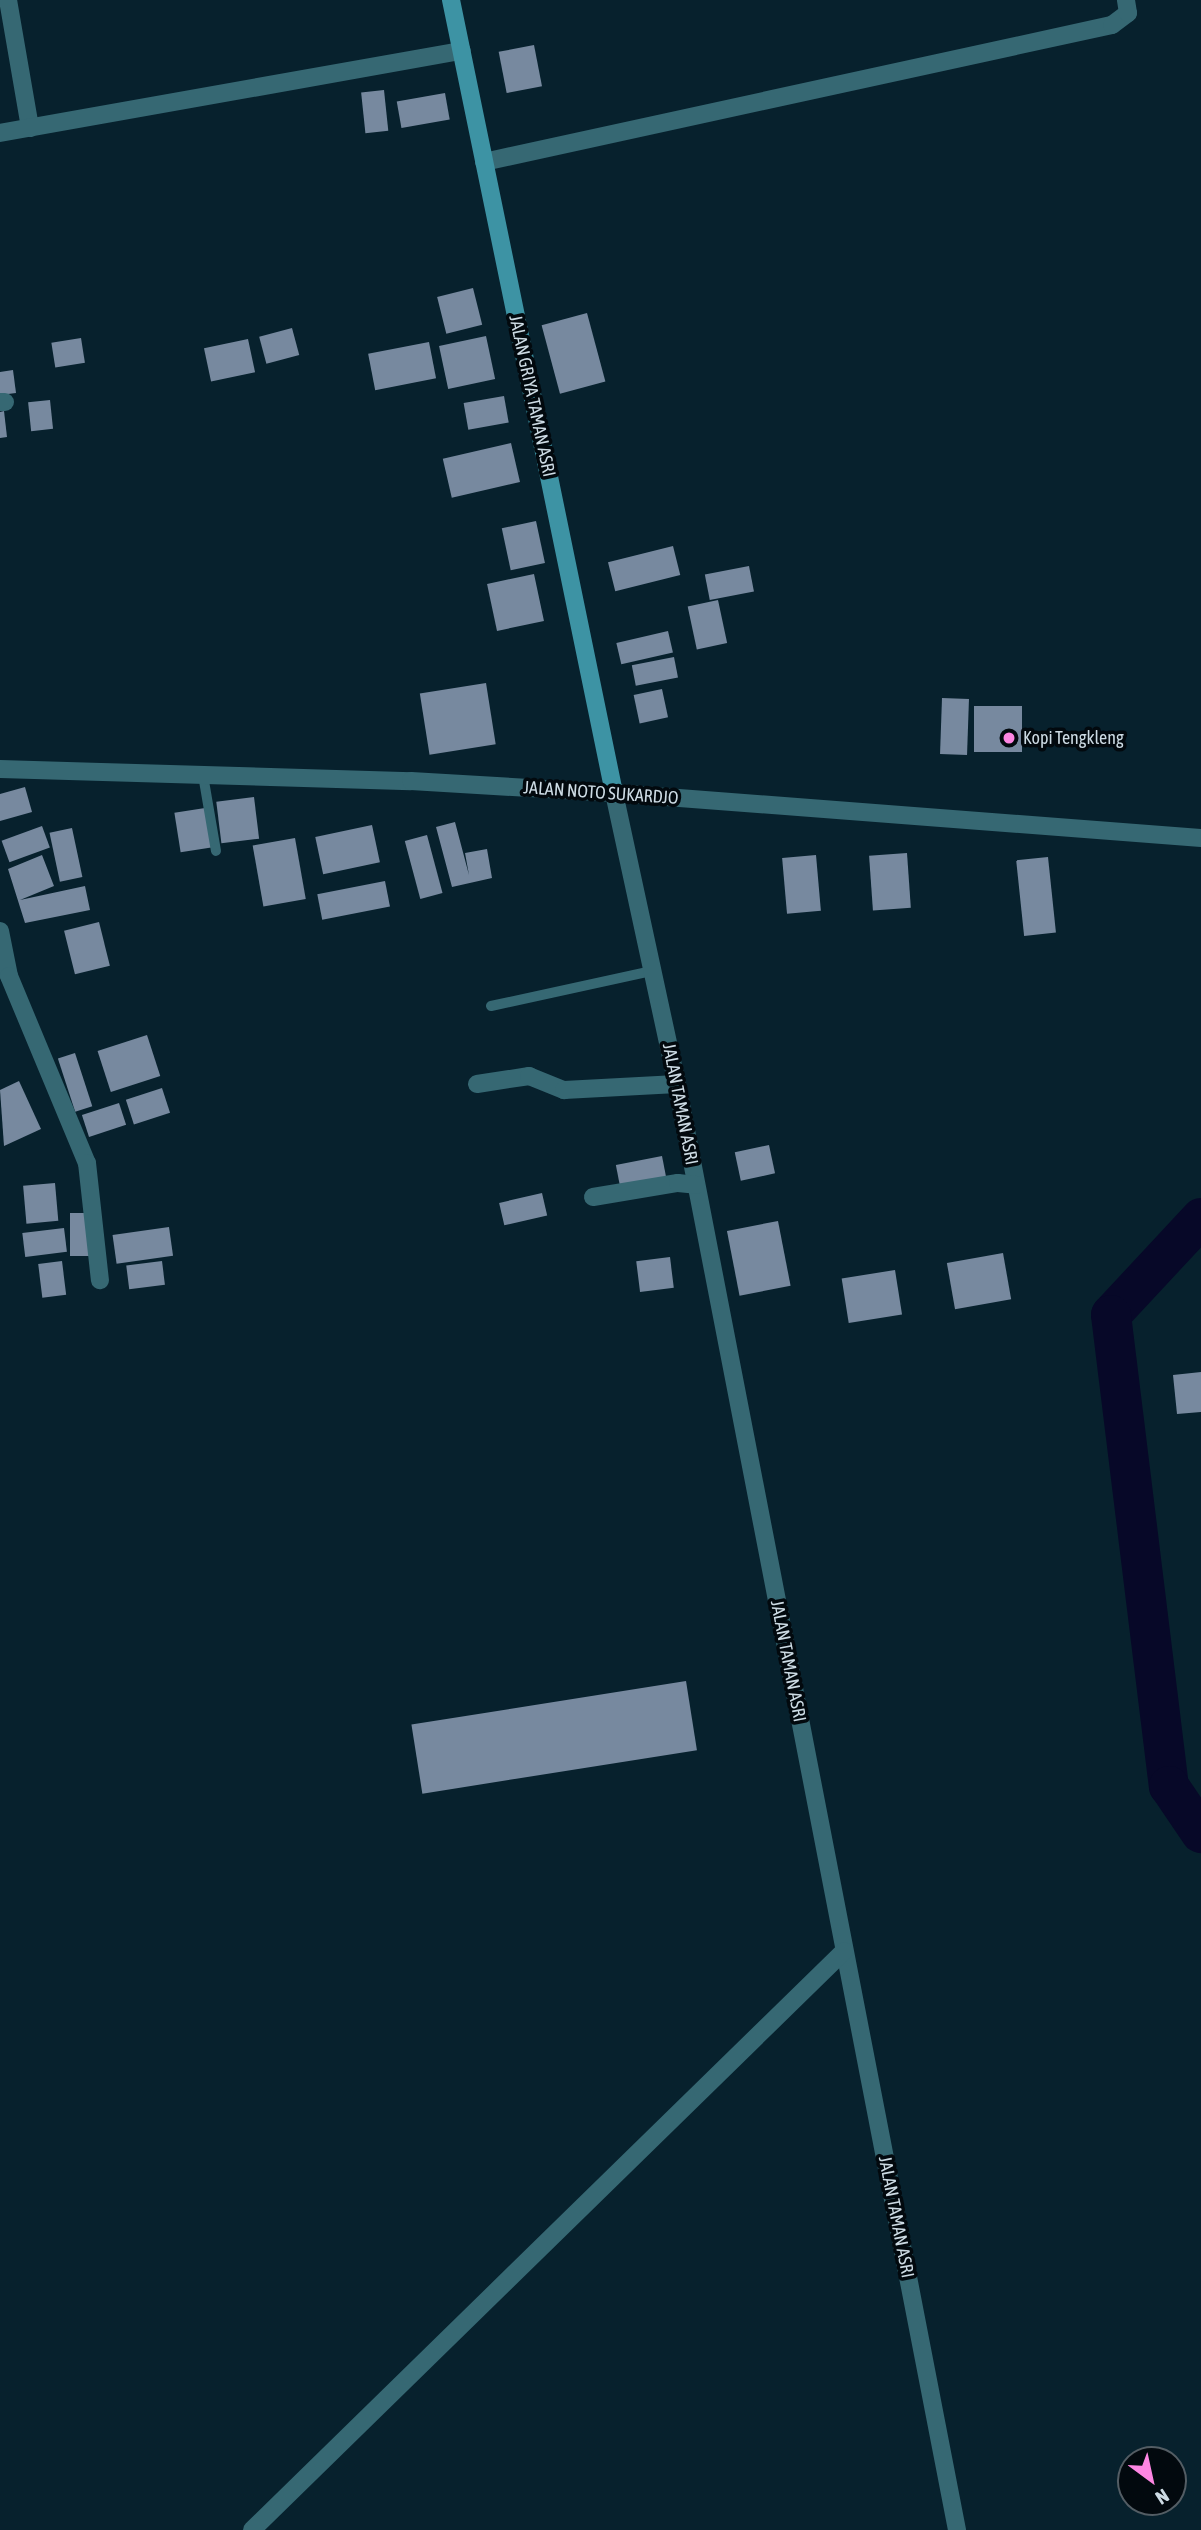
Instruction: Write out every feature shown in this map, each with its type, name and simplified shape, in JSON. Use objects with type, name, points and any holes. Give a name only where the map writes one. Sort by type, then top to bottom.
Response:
[{"type":"street","points":[[8,0],[30,128]]},
{"type":"street","name":"JALAN GRIYA TAMAN ASRI","points":[[452,0],[614,793]]},
{"type":"street","points":[[484,162],[1112,24],[1128,13],[1126,0]]},
{"type":"street","points":[[0,133],[462,51]]},
{"type":"street","name":"JALAN NOTO SUKARDJO","points":[[0,769],[614,793],[1201,838]]},
{"type":"street","name":"JALAN TAMAN ASRI","points":[[614,793],[677,1084],[957,2530]]},
{"type":"street","points":[[0,931],[5,979],[87,1163],[100,1280]]},
{"type":"street","points":[[477,1084],[529,1076],[565,1090],[677,1084]]},
{"type":"street","points":[[593,1196],[678,1183],[696,1185]]},
{"type":"street","points":[[252,2530],[844,1951]]},
{"type":"lane","points":[[203,775],[216,851]]},
{"type":"lane","points":[[491,1006],[652,971]]},
{"type":"building","points":[[534,45],[542,86],[507,93],[499,52]]},
{"type":"building","points":[[384,90],[388,131],[365,133],[361,92]]},
{"type":"building","points":[[445,93],[450,120],[401,128],[397,102]]},
{"type":"building","points":[[473,288],[482,325],[446,334],[437,297]]},
{"type":"building","points":[[587,313],[605,382],[560,394],[542,325]]},
{"type":"building","points":[[292,328],[299,355],[266,364],[259,337]]},
{"type":"building","points":[[486,336],[495,379],[448,389],[439,346]]},
{"type":"building","points":[[81,338],[85,363],[55,367],[51,343]]},
{"type":"building","points":[[248,339],[255,372],[211,382],[204,348]]},
{"type":"building","points":[[429,342],[436,378],[375,390],[368,354]]},
{"type":"building","points":[[13,370],[16,393],[0,395],[0,372]]},
{"type":"building","points":[[504,396],[509,423],[468,430],[464,403]]},
{"type":"building","points":[[50,400],[53,429],[31,431],[28,402]]},
{"type":"building","points":[[4,411],[7,437],[0,438],[0,412]]},
{"type":"building","points":[[511,443],[520,482],[452,498],[443,459]]},
{"type":"building","points":[[536,521],[545,563],[511,570],[502,528]]},
{"type":"building","points":[[673,546],[680,575],[615,591],[608,562]]},
{"type":"building","points":[[749,566],[754,592],[710,600],[705,575]]},
{"type":"building","points":[[534,574],[544,621],[497,631],[487,584]]},
{"type":"building","points":[[718,600],[727,643],[697,649],[688,606]]},
{"type":"building","points":[[668,631],[673,652],[621,664],[616,643]]},
{"type":"building","points":[[674,657],[678,678],[636,686],[632,665]]},
{"type":"building","points":[[486,683],[496,744],[430,755],[420,693]]},
{"type":"building","points":[[662,689],[668,717],[640,723],[634,695]]},
{"type":"building","points":[[942,698],[969,699],[967,755],[940,754]]},
{"type":"building","points":[[974,706],[1022,706],[1022,752],[974,752]]},
{"type":"building","points":[[25,787],[32,812],[0,821],[0,794]]},
{"type":"building","points":[[254,797],[259,839],[221,843],[216,802]]},
{"type":"building","points":[[205,808],[211,848],[181,852],[174,813]]},
{"type":"building","points":[[455,822],[469,875],[465,853],[487,849],[492,878],[452,887],[436,827]]},
{"type":"building","points":[[372,825],[380,862],[323,874],[315,837]]},
{"type":"building","points":[[42,826],[50,848],[9,862],[2,841]]},
{"type":"building","points":[[72,828],[82,877],[60,882],[50,833]]},
{"type":"building","points":[[427,835],[443,893],[420,899],[405,841]]},
{"type":"building","points":[[295,838],[306,899],[263,907],[253,845]]},
{"type":"building","points":[[907,853],[911,908],[873,911],[869,856]]},
{"type":"building","points":[[42,855],[54,886],[20,900],[85,886],[90,910],[25,923],[8,869]]},
{"type":"building","points":[[816,855],[821,911],[787,914],[782,858]]},
{"type":"building","points":[[1048,857],[1056,933],[1024,936],[1016,860]]},
{"type":"building","points":[[385,881],[390,907],[322,920],[317,894]]},
{"type":"building","points":[[99,922],[110,966],[75,974],[64,931]]},
{"type":"building","points":[[147,1035],[160,1076],[111,1092],[98,1051]]},
{"type":"building","points":[[75,1053],[92,1106],[75,1112],[58,1059]]},
{"type":"building","points":[[19,1081],[41,1129],[4,1146],[0,1090]]},
{"type":"building","points":[[162,1088],[170,1113],[134,1124],[126,1100]]},
{"type":"building","points":[[119,1103],[126,1125],[89,1137],[82,1115]]},
{"type":"building","points":[[769,1145],[775,1173],[741,1181],[735,1152]]},
{"type":"building","points":[[662,1156],[667,1181],[621,1190],[616,1165]]},
{"type":"building","points":[[55,1183],[58,1221],[26,1224],[23,1186]]},
{"type":"building","points":[[542,1193],[547,1215],[504,1225],[499,1203]]},
{"type":"building","points":[[70,1213],[94,1213],[94,1256],[70,1256]]},
{"type":"building","points":[[778,1221],[791,1286],[740,1296],[727,1231]]},
{"type":"building","points":[[169,1227],[173,1256],[117,1264],[113,1235]]},
{"type":"building","points":[[64,1228],[67,1252],[25,1257],[22,1233]]},
{"type":"building","points":[[1003,1253],[1011,1299],[955,1309],[947,1263]]},
{"type":"building","points":[[670,1257],[674,1288],[640,1292],[636,1261]]},
{"type":"building","points":[[62,1261],[66,1295],[42,1298],[38,1264]]},
{"type":"building","points":[[162,1261],[165,1285],[129,1289],[126,1265]]},
{"type":"building","points":[[895,1270],[902,1314],[849,1323],[842,1278]]},
{"type":"building","points":[[1201,1372],[1201,1412],[1177,1414],[1173,1375]]},
{"type":"building","points":[[686,1681],[697,1750],[422,1794],[411,1724]]},
{"type":"waterway","points":[[1201,1218],[1111,1315],[1169,1786],[1201,1833]]},
{"type":"place","name":"Kopi Tengkleng","points":[[1009,738]]}]
